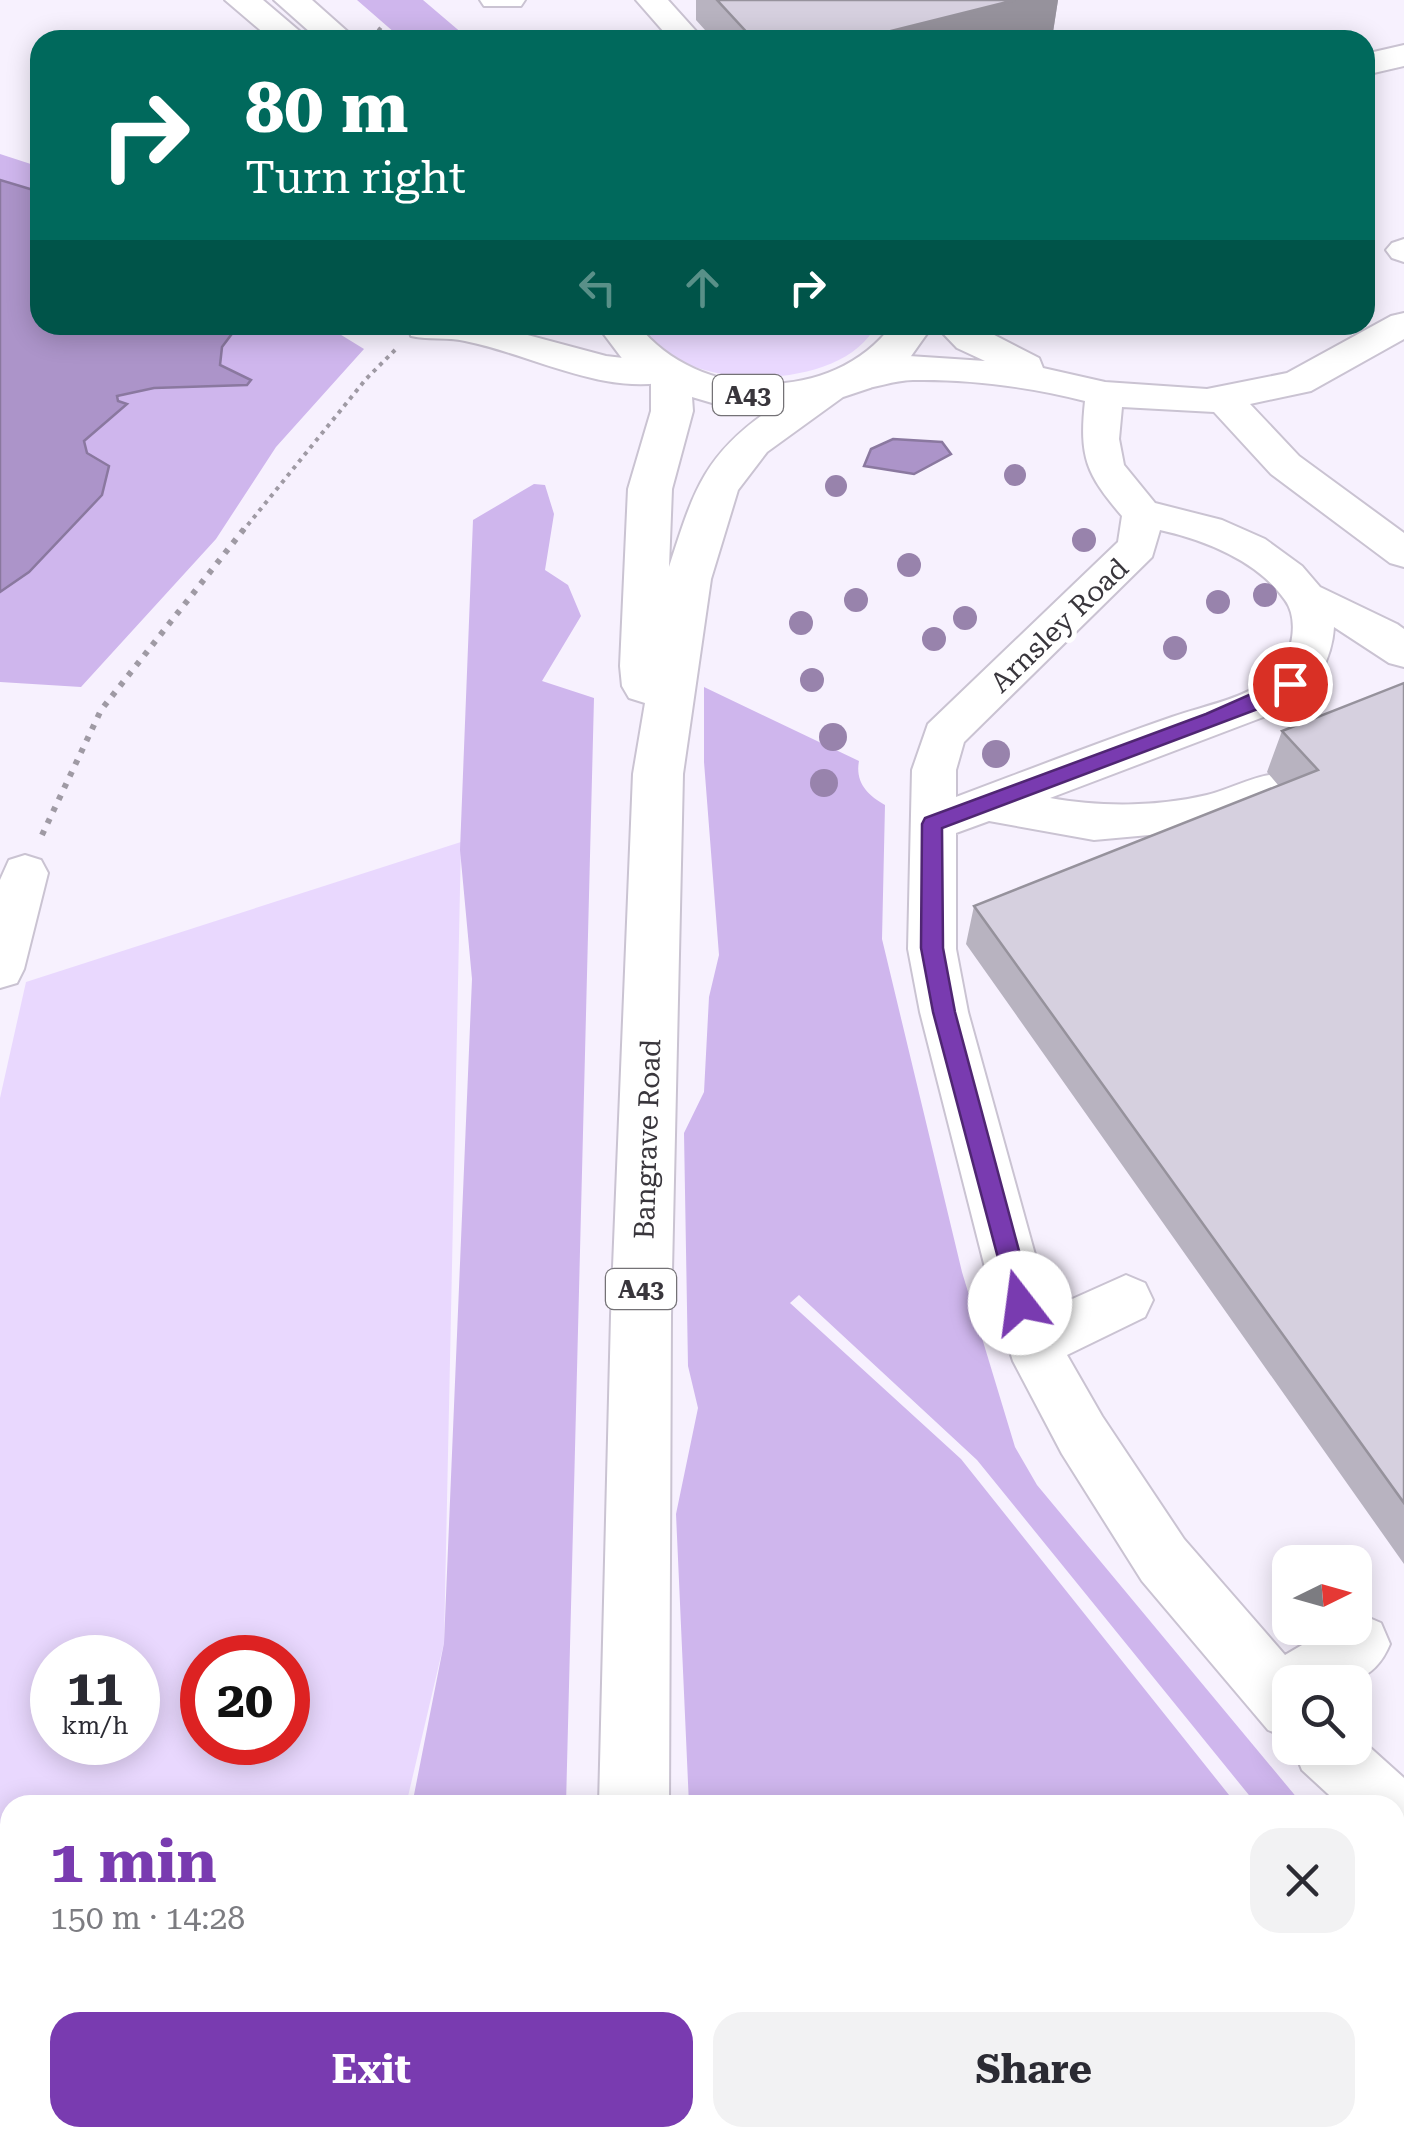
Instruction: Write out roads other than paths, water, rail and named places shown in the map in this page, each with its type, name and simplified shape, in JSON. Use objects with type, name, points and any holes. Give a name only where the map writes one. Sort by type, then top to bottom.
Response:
[{"type":"main road","points":[[242,0],[280,30]]},
{"type":"main road","points":[[291,0],[328,30]]},
{"type":"main road","points":[[1375,62],[1404,55]]},
{"type":"main road","points":[[1375,91],[1404,84]]},
{"type":"main road","name":"A43","points":[[624,335],[640,356],[666,375],[720,392],[774,397],[841,385],[885,362],[909,335]]},
{"type":"main road","name":"Bangrave Road","points":[[658,774],[643,666],[650,488],[672,410],[666,375]]},
{"type":"main road","name":"Bangrave Road","points":[[634,1795],[640,1316],[658,774],[688,579],[717,487],[752,442],[841,385]]},
{"type":"street","points":[[495,0],[510,0]]},
{"type":"street","points":[[651,0],[679,30]]},
{"type":"street","points":[[841,385],[909,368],[1053,381],[1106,394],[1155,400],[1224,398],[1298,383],[1404,324]]},
{"type":"street","points":[[487,335],[605,368],[666,375]]},
{"type":"street","points":[[524,344],[577,335]]},
{"type":"street","points":[[964,335],[1053,381]]},
{"type":"street","points":[[1106,394],[1100,439],[1111,478],[1142,514],[1207,530],[1278,566],[1307,598],[1315,619],[1313,638],[1290,684],[1272,696],[932,824],[932,948],[1020,1303],[1035,1343],[1082,1435],[1163,1560],[1272,1675]]},
{"type":"street","points":[[1224,398],[1285,465],[1404,553]]},
{"type":"street","name":"Arnsley Road","points":[[932,824],[934,770],[944,736],[1138,547],[1142,514]]},
{"type":"street","points":[[1307,598],[1357,620],[1391,639],[1404,652]]},
{"type":"street","points":[[986,804],[1094,823],[1204,813],[1281,788]]},
{"type":"street","points":[[0,969],[25,872]]},
{"type":"street","points":[[1035,1343],[1126,1300]]},
{"type":"street","points":[[1330,1665],[1359,1645]]},
{"type":"street","points":[[1344,1765],[1378,1795]]}]
